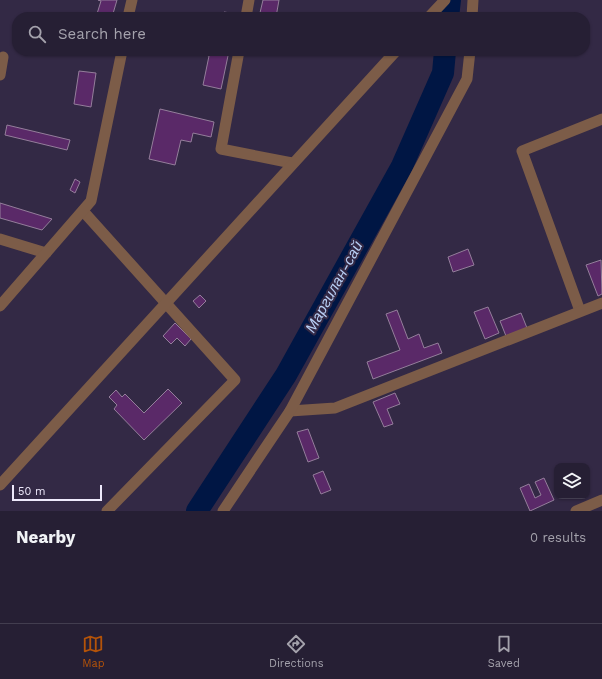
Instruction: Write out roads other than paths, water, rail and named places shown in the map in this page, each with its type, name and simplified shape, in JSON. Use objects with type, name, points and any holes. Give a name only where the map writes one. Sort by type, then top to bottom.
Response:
[{"type":"street","points":[[129,12],[132,0]]},
{"type":"street","points":[[247,12],[249,0]]},
{"type":"street","points":[[431,12],[433,0]]},
{"type":"street","points":[[434,12],[445,0]]},
{"type":"street","points":[[473,12],[474,0]]},
{"type":"street","points":[[0,306],[91,201],[121,56]]},
{"type":"street","points":[[238,56],[220,149],[292,163]]},
{"type":"street","points":[[0,485],[292,163],[391,56]]},
{"type":"street","points":[[223,511],[290,411],[467,79],[469,56]]},
{"type":"street","points":[[0,75],[3,58]]},
{"type":"street","points":[[580,311],[522,151],[602,119]]},
{"type":"street","points":[[83,211],[235,380],[107,511]]},
{"type":"street","points":[[0,239],[46,254]]},
{"type":"street","points":[[290,411],[335,408],[602,303]]},
{"type":"street","points":[[576,511],[602,500]]},
{"type":"waterway","name":"Маргилан-сай","points":[[449,12],[450,0]]},
{"type":"waterway","name":"Маргилан-сай","points":[[197,511],[286,375],[402,166],[443,73],[445,56]]}]
